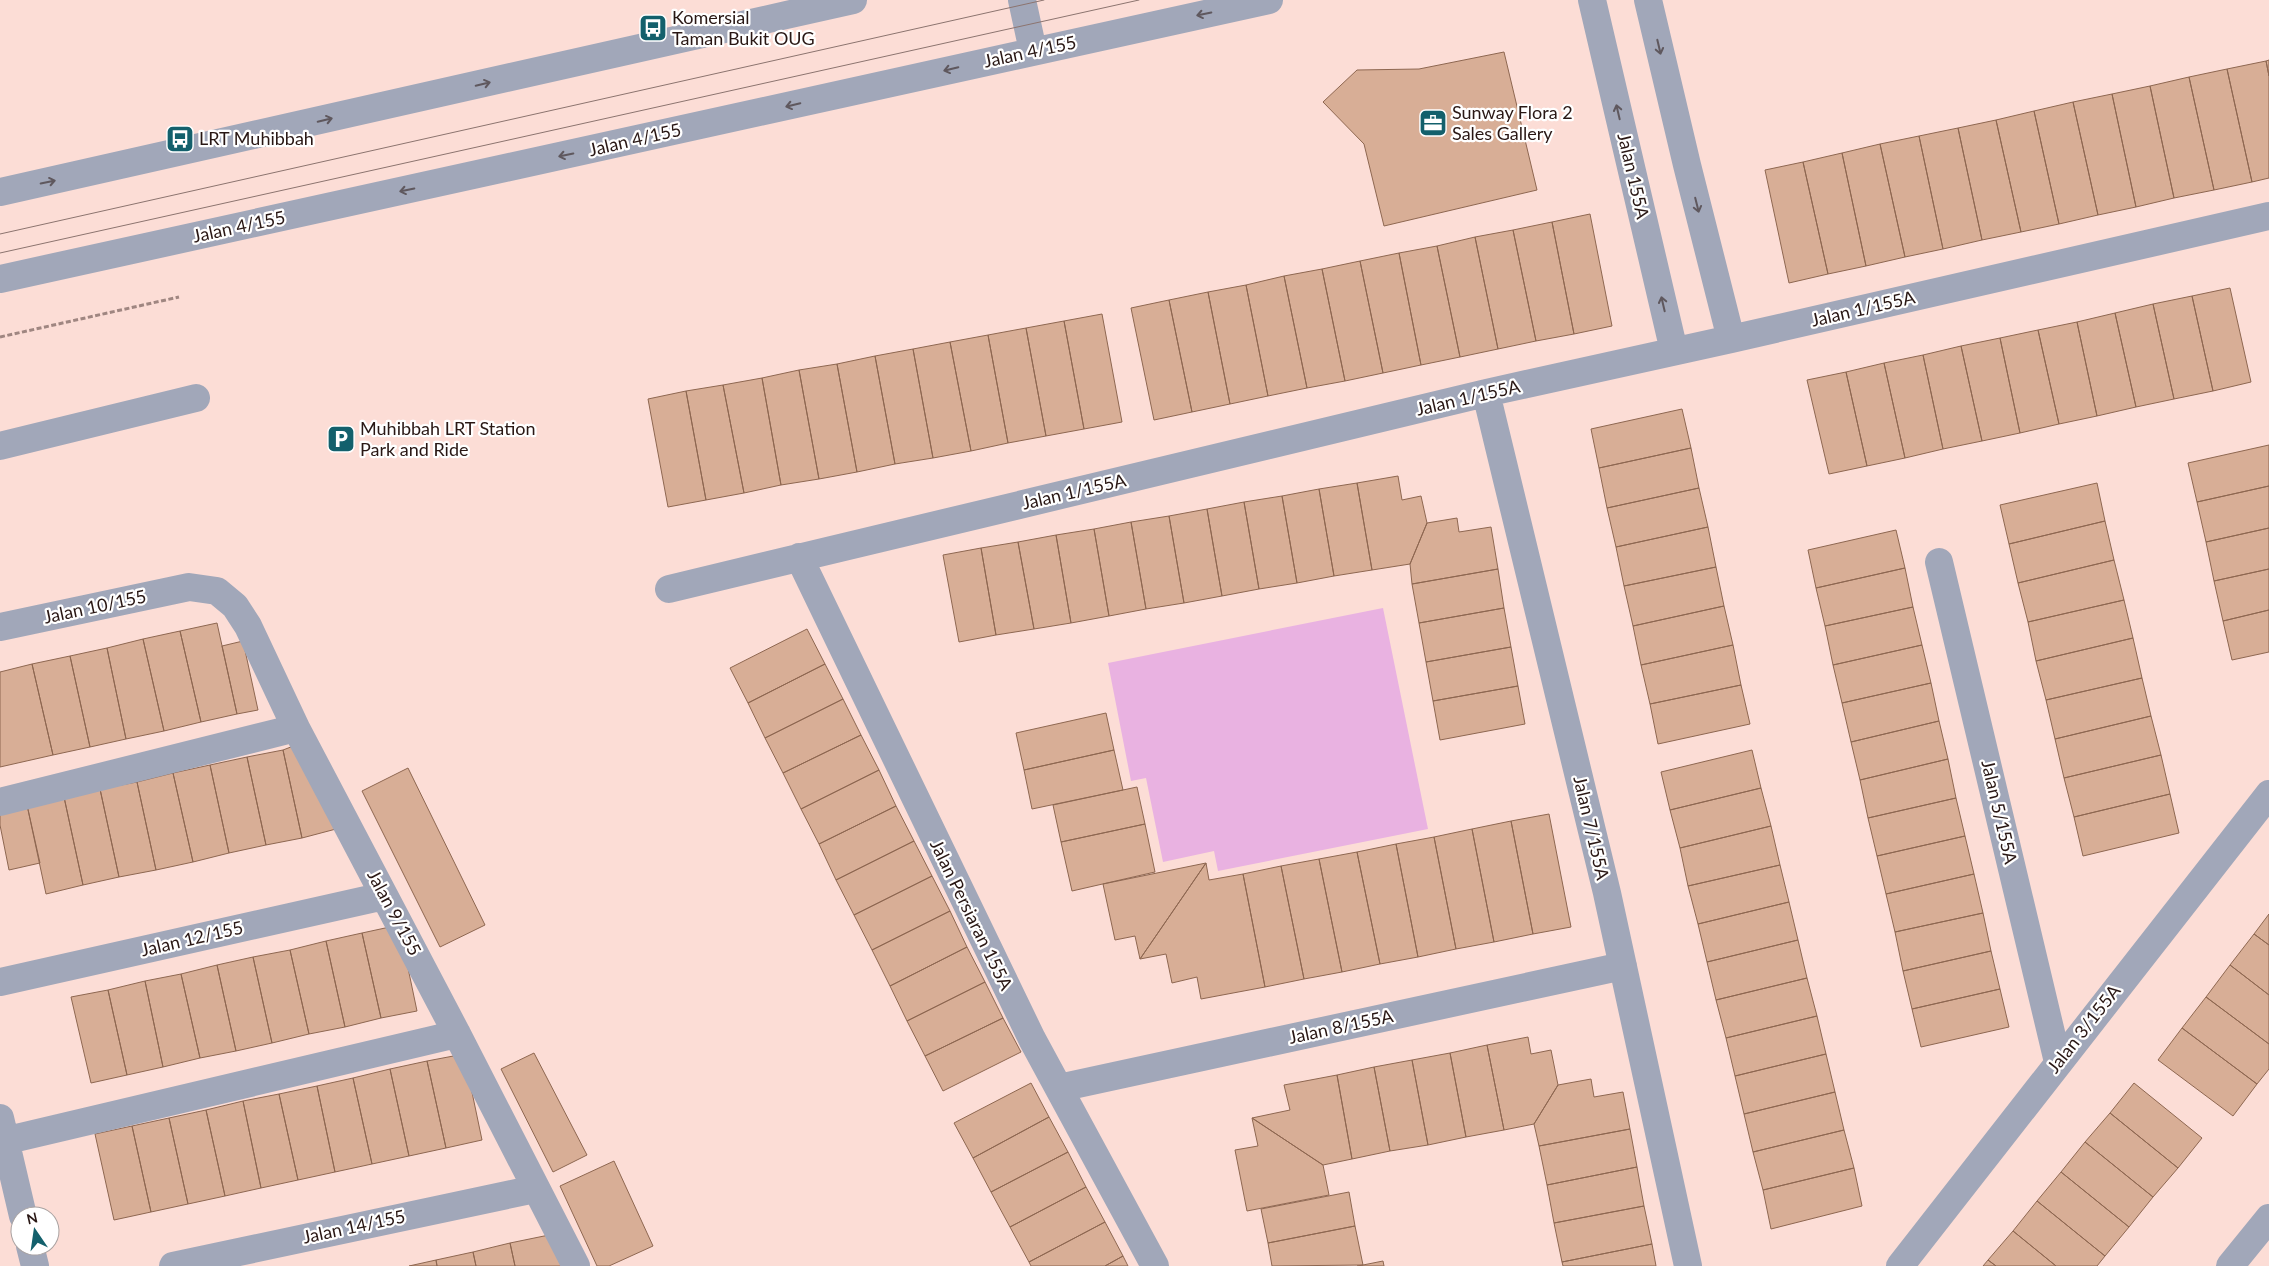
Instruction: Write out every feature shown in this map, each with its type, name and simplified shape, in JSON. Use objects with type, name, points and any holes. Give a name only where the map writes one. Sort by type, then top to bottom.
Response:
[{"type":"street","points":[[0,192],[853,0]]},
{"type":"street","points":[[1022,0],[1033,51]]},
{"type":"street","name":"Jalan 4/155","points":[[0,279],[1269,0]]},
{"type":"street","name":"Jalan 155A","points":[[1592,0],[1674,351]]},
{"type":"street","points":[[1648,0],[1687,166],[1732,339]]},
{"type":"street","name":"Jalan 1/155A","points":[[669,589],[1486,393],[2268,223]]},
{"type":"street","name":"Jalan 7/155A","points":[[1486,393],[1623,966],[1688,1266]]},
{"type":"street","points":[[0,446],[196,398]]},
{"type":"street","name":"Jalan Persiaran 155A","points":[[799,557],[1023,1021],[1156,1266]]},
{"type":"street","name":"Jalan 5/155A","points":[[1939,562],[2058,1062]]},
{"type":"street","name":"Jalan 10/155","points":[[0,627],[190,587]]},
{"type":"street","name":"Jalan 9/155","points":[[190,587],[217,591],[235,606],[248,626],[296,728],[457,1034],[576,1266]]},
{"type":"street","points":[[0,802],[296,728]]},
{"type":"street","name":"Jalan 3/155A","points":[[1900,1266],[2269,794]]},
{"type":"street","name":"Jalan 12/155","points":[[0,982],[384,896]]},
{"type":"street","name":"Jalan 8/155A","points":[[1059,1088],[1623,966]]},
{"type":"street","points":[[20,1206],[2,1134],[457,1034]]},
{"type":"street","name":"Jalan 14/155","points":[[173,1266],[535,1189]]},
{"type":"street","points":[[2230,1266],[2269,1218]]},
{"type":"path","points":[[0,337],[179,298]]},
{"type":"shaded area","points":[[1383,608],[1428,829],[1218,871],[1214,851],[1163,862],[1146,778],[1131,781],[1108,663]]},
{"type":"building","name":"Sunway Flora 2 Sales Gallery","points":[[1504,52],[1537,190],[1384,226],[1364,144],[1323,102],[1357,70],[1419,69]]},
{"type":"building","points":[[2269,60],[2269,76],[2266,61]]},
{"type":"building","points":[[2266,61],[2269,76],[2269,178],[2252,182],[2227,69]]},
{"type":"building","points":[[2227,69],[2252,182],[2214,190],[2189,77]]},
{"type":"building","points":[[2189,77],[2214,190],[2174,198],[2150,86]]},
{"type":"building","points":[[2150,86],[2174,198],[2136,207],[2112,94]]},
{"type":"building","points":[[2112,94],[2136,207],[2098,215],[2073,102]]},
{"type":"building","points":[[2073,102],[2098,215],[2059,224],[2034,111]]},
{"type":"building","points":[[2034,111],[2059,224],[2021,232],[1996,120]]},
{"type":"building","points":[[1996,120],[2021,232],[1982,240],[1958,128]]},
{"type":"building","points":[[1958,128],[1982,240],[1943,249],[1919,136]]},
{"type":"building","points":[[1919,136],[1943,249],[1905,257],[1880,144]]},
{"type":"building","points":[[1880,144],[1905,257],[1866,266],[1842,153]]},
{"type":"building","points":[[1842,153],[1866,266],[1828,274],[1803,162]]},
{"type":"building","points":[[1803,162],[1828,274],[1789,283],[1765,170]]},
{"type":"building","points":[[1590,214],[1612,326],[1574,334],[1552,222]]},
{"type":"building","points":[[1552,222],[1574,334],[1536,341],[1513,230]]},
{"type":"building","points":[[1513,230],[1536,341],[1498,349],[1475,237]]},
{"type":"building","points":[[1475,237],[1498,349],[1460,357],[1437,246]]},
{"type":"building","points":[[1437,246],[1460,357],[1421,365],[1399,253]]},
{"type":"building","points":[[1399,253],[1421,365],[1383,373],[1360,261]]},
{"type":"building","points":[[1360,261],[1383,373],[1345,381],[1322,269]]},
{"type":"building","points":[[1322,269],[1345,381],[1307,388],[1284,276]]},
{"type":"building","points":[[1284,276],[1307,388],[1268,396],[1246,285]]},
{"type":"building","points":[[1246,285],[1268,396],[1230,404],[1208,292]]},
{"type":"building","points":[[2230,288],[2251,382],[2213,391],[2192,296]]},
{"type":"building","points":[[1208,292],[1230,404],[1192,412],[1169,300]]},
{"type":"building","points":[[2192,296],[2213,391],[2174,399],[2153,304]]},
{"type":"building","points":[[1169,300],[1192,412],[1154,420],[1131,308]]},
{"type":"building","points":[[2153,304],[2174,399],[2136,407],[2115,313]]},
{"type":"building","points":[[2115,313],[2136,407],[2097,416],[2077,322]]},
{"type":"building","points":[[1102,314],[1122,422],[1084,429],[1064,321]]},
{"type":"building","points":[[1064,321],[1084,429],[1046,436],[1026,328]]},
{"type":"building","points":[[2077,322],[2097,416],[2059,424],[2038,330]]},
{"type":"building","points":[[1026,328],[1046,436],[1008,443],[988,335]]},
{"type":"building","points":[[2038,330],[2059,424],[2020,433],[2000,338]]},
{"type":"building","points":[[988,335],[1008,443],[971,451],[950,342]]},
{"type":"building","points":[[2000,338],[2020,433],[1982,441],[1961,346]]},
{"type":"building","points":[[950,342],[971,451],[933,458],[913,349]]},
{"type":"building","points":[[1961,346],[1982,441],[1943,449],[1923,355]]},
{"type":"building","points":[[913,349],[933,458],[895,464],[875,356]]},
{"type":"building","points":[[1923,355],[1943,449],[1905,458],[1884,363]]},
{"type":"building","points":[[875,356],[895,464],[857,472],[837,364]]},
{"type":"building","points":[[1884,363],[1905,458],[1867,466],[1846,372]]},
{"type":"building","points":[[837,364],[857,472],[819,479],[799,370]]},
{"type":"building","points":[[799,370],[819,479],[781,485],[762,378]]},
{"type":"building","points":[[1846,372],[1867,466],[1829,474],[1807,380]]},
{"type":"building","points":[[762,378],[781,485],[744,493],[723,385]]},
{"type":"building","points":[[723,385],[744,493],[706,500],[686,391]]},
{"type":"building","points":[[686,391],[706,500],[668,507],[648,399]]},
{"type":"building","points":[[1682,409],[1691,448],[1599,468],[1591,429]]},
{"type":"building","points":[[2269,445],[2269,486],[2197,502],[2188,463]]},
{"type":"building","points":[[1691,448],[1699,488],[1607,508],[1599,468]]},
{"type":"building","points":[[1398,476],[1402,500],[1421,496],[1427,523],[1410,564],[1372,570],[1357,483]]},
{"type":"building","points":[[1357,483],[1372,570],[1334,576],[1319,489]]},
{"type":"building","points":[[2097,483],[2105,521],[2009,544],[2000,505]]},
{"type":"building","points":[[2269,486],[2269,528],[2206,542],[2197,502]]},
{"type":"building","points":[[1699,488],[1708,527],[1616,547],[1607,508]]},
{"type":"building","points":[[1319,489],[1334,576],[1297,583],[1282,496]]},
{"type":"building","points":[[1282,496],[1297,583],[1259,589],[1244,502]]},
{"type":"building","points":[[1244,502],[1259,589],[1222,596],[1207,509]]},
{"type":"building","points":[[1207,509],[1222,596],[1184,603],[1169,516]]},
{"type":"building","points":[[1169,516],[1184,603],[1146,609],[1131,522]]},
{"type":"building","points":[[1457,518],[1459,532],[1491,527],[1498,569],[1412,584],[1410,564],[1427,523]]},
{"type":"building","points":[[2105,521],[2114,560],[2018,583],[2009,544]]},
{"type":"building","points":[[1131,522],[1146,609],[1109,616],[1094,529]]},
{"type":"building","points":[[1708,527],[1716,567],[1624,586],[1616,547]]},
{"type":"building","points":[[2269,528],[2269,569],[2214,581],[2206,542]]},
{"type":"building","points":[[1094,529],[1109,616],[1071,623],[1056,535]]},
{"type":"building","points":[[1896,530],[1905,568],[1816,588],[1808,550]]},
{"type":"building","points":[[1056,535],[1071,623],[1034,629],[1018,542]]},
{"type":"building","points":[[1018,542],[1034,629],[996,635],[981,548]]},
{"type":"building","points":[[981,548],[996,635],[959,642],[943,555]]},
{"type":"building","points":[[2114,560],[2124,600],[2028,622],[2018,583]]},
{"type":"building","points":[[1716,567],[1724,606],[1633,626],[1624,586]]},
{"type":"building","points":[[1905,568],[1913,607],[1825,626],[1816,588]]},
{"type":"building","points":[[1498,569],[1504,608],[1419,623],[1412,584]]},
{"type":"building","points":[[2269,569],[2269,610],[2223,621],[2214,581]]},
{"type":"building","points":[[2124,600],[2133,638],[2036,661],[2028,622]]},
{"type":"building","points":[[1724,606],[1733,645],[1641,665],[1633,626]]},
{"type":"building","points":[[1913,607],[1922,645],[1833,665],[1825,626]]},
{"type":"building","points":[[1504,608],[1511,647],[1426,662],[1419,623]]},
{"type":"building","points":[[2269,610],[2269,652],[2232,660],[2223,621]]},
{"type":"building","points":[[217,623],[237,714],[201,722],[180,631]]},
{"type":"building","points":[[807,629],[825,664],[748,703],[730,668]]},
{"type":"building","points":[[180,631],[201,722],[164,731],[143,639]]},
{"type":"building","points":[[2133,638],[2142,678],[2046,700],[2036,661]]},
{"type":"building","points":[[143,639],[164,731],[126,739],[107,648]]},
{"type":"building","points":[[243,641],[258,710],[237,714],[222,646]]},
{"type":"building","points":[[1733,645],[1741,685],[1650,704],[1641,665]]},
{"type":"building","points":[[1922,645],[1931,683],[1842,703],[1833,665]]},
{"type":"building","points":[[1511,647],[1518,686],[1433,701],[1426,662]]},
{"type":"building","points":[[107,648],[126,739],[90,747],[70,656]]},
{"type":"building","points":[[70,656],[90,747],[53,755],[32,664]]},
{"type":"building","points":[[32,664],[53,755],[0,767],[0,672]]},
{"type":"building","points":[[825,664],[843,699],[765,738],[748,703]]},
{"type":"building","points":[[2142,678],[2151,716],[2055,739],[2046,700]]},
{"type":"building","points":[[1931,683],[1939,721],[1851,742],[1842,703]]},
{"type":"building","points":[[1741,685],[1750,724],[1658,744],[1650,704]]},
{"type":"building","points":[[1518,686],[1525,724],[1440,740],[1433,701]]},
{"type":"building","points":[[843,699],[861,735],[783,773],[765,738]]},
{"type":"building","points":[[1106,713],[1114,750],[1024,770],[1016,733]]},
{"type":"building","points":[[2151,716],[2161,755],[2064,778],[2055,739]]},
{"type":"building","points":[[1939,721],[1948,759],[1860,780],[1851,742]]},
{"type":"building","points":[[861,735],[879,770],[801,809],[783,773]]},
{"type":"building","points":[[296,745],[336,829],[302,838],[283,750]]},
{"type":"building","points":[[283,750],[302,838],[266,845],[247,757]]},
{"type":"building","points":[[1114,750],[1123,790],[1032,809],[1024,770]]},
{"type":"building","points":[[1752,750],[1761,788],[1670,810],[1661,772]]},
{"type":"building","points":[[2161,755],[2170,794],[2074,817],[2064,778]]},
{"type":"building","points":[[247,757],[266,845],[229,853],[210,765]]},
{"type":"building","points":[[1948,759],[1956,798],[1868,818],[1860,780]]},
{"type":"building","points":[[210,765],[229,853],[193,862],[173,773]]},
{"type":"building","points":[[408,768],[485,925],[440,947],[362,791]]},
{"type":"building","points":[[879,770],[896,806],[819,844],[801,809]]},
{"type":"building","points":[[173,773],[193,862],[156,870],[137,782]]},
{"type":"building","points":[[137,782],[156,870],[119,877],[100,789]]},
{"type":"building","points":[[1137,787],[1145,824],[1061,842],[1053,805]]},
{"type":"building","points":[[1761,788],[1771,826],[1680,848],[1670,810]]},
{"type":"building","points":[[100,789],[119,877],[83,885],[64,797]]},
{"type":"building","points":[[2170,794],[2179,833],[2083,856],[2074,817]]},
{"type":"building","points":[[64,797],[83,885],[46,894],[27,805]]},
{"type":"building","points":[[1956,798],[1965,836],[1877,856],[1868,818]]},
{"type":"building","points":[[27,805],[40,863],[9,870],[0,825],[0,811]]},
{"type":"building","points":[[896,806],[914,841],[836,880],[819,844]]},
{"type":"building","points":[[1549,814],[1571,927],[1533,934],[1511,821]]},
{"type":"building","points":[[1511,821],[1533,934],[1494,942],[1472,829]]},
{"type":"building","points":[[1145,824],[1155,872],[1072,891],[1061,842]]},
{"type":"building","points":[[1771,826],[1780,865],[1688,886],[1680,848]]},
{"type":"building","points":[[1472,829],[1494,942],[1456,949],[1434,837]]},
{"type":"building","points":[[1965,836],[1974,874],[1886,894],[1877,856]]},
{"type":"building","points":[[1434,837],[1456,949],[1418,957],[1396,844]]},
{"type":"building","points":[[914,841],[932,876],[854,915],[836,880]]},
{"type":"building","points":[[1396,844],[1418,957],[1380,964],[1357,852]]},
{"type":"building","points":[[1357,852],[1380,964],[1342,972],[1319,859]]},
{"type":"building","points":[[1319,859],[1342,972],[1304,979],[1281,866]]},
{"type":"building","points":[[1206,863],[1209,880],[1243,874],[1265,987],[1201,999],[1197,977],[1172,983],[1166,954],[1140,959]]},
{"type":"building","points":[[1206,863],[1140,959],[1135,936],[1115,940],[1103,884]]},
{"type":"building","points":[[1780,865],[1789,902],[1698,924],[1688,886]]},
{"type":"building","points":[[1281,866],[1304,979],[1265,987],[1243,874]]},
{"type":"building","points":[[1974,874],[1983,913],[1895,932],[1886,894]]},
{"type":"building","points":[[932,876],[950,911],[872,950],[854,915]]},
{"type":"building","points":[[1789,902],[1798,940],[1707,962],[1698,924]]},
{"type":"building","points":[[950,911],[967,947],[890,986],[872,950]]},
{"type":"building","points":[[1983,913],[1991,951],[1903,971],[1895,932]]},
{"type":"building","points":[[2269,914],[2269,945],[2254,934]]},
{"type":"building","points":[[399,925],[417,1011],[381,1018],[362,933]]},
{"type":"building","points":[[362,933],[381,1018],[345,1027],[326,941]]},
{"type":"building","points":[[2254,934],[2269,945],[2269,995],[2230,965]]},
{"type":"building","points":[[1798,940],[1807,978],[1716,1000],[1707,962]]},
{"type":"building","points":[[326,941],[345,1027],[309,1034],[290,950]]},
{"type":"building","points":[[967,947],[985,982],[907,1021],[890,986]]},
{"type":"building","points":[[290,950],[309,1034],[272,1043],[253,957]]},
{"type":"building","points":[[1991,951],[2000,989],[1912,1009],[1903,971]]},
{"type":"building","points":[[253,957],[272,1043],[236,1051],[217,965]]},
{"type":"building","points":[[217,965],[236,1051],[200,1058],[181,974]]},
{"type":"building","points":[[2230,965],[2269,995],[2269,1044],[2206,997]]},
{"type":"building","points":[[181,974],[200,1058],[163,1067],[145,981]]},
{"type":"building","points":[[1807,978],[1817,1016],[1726,1038],[1716,1000]]},
{"type":"building","points":[[145,981],[163,1067],[127,1075],[108,990]]},
{"type":"building","points":[[985,982],[1003,1018],[925,1056],[907,1021]]},
{"type":"building","points":[[2000,989],[2009,1027],[1921,1047],[1912,1009]]},
{"type":"building","points":[[108,990],[127,1075],[91,1083],[71,997]]},
{"type":"building","points":[[2206,997],[2269,1044],[2269,1069],[2257,1084],[2182,1028]]},
{"type":"building","points":[[1817,1016],[1826,1054],[1735,1076],[1726,1038]]},
{"type":"building","points":[[1003,1018],[1021,1052],[943,1091],[925,1056]]},
{"type":"building","points":[[2182,1028],[2257,1084],[2233,1116],[2158,1060]]},
{"type":"building","points":[[1528,1037],[1531,1054],[1551,1050],[1558,1085],[1534,1124],[1504,1130],[1487,1045]]},
{"type":"building","points":[[1487,1045],[1504,1130],[1466,1137],[1450,1053]]},
{"type":"building","points":[[534,1053],[587,1155],[553,1172],[501,1069]]},
{"type":"building","points":[[1450,1053],[1466,1137],[1428,1145],[1412,1060]]},
{"type":"building","points":[[464,1054],[482,1140],[446,1148],[427,1061]]},
{"type":"building","points":[[1826,1054],[1835,1092],[1744,1114],[1735,1076]]},
{"type":"building","points":[[1412,1060],[1428,1145],[1390,1151],[1374,1067]]},
{"type":"building","points":[[427,1061],[446,1148],[409,1156],[390,1069]]},
{"type":"building","points":[[1374,1067],[1390,1151],[1352,1159],[1337,1075]]},
{"type":"building","points":[[390,1069],[409,1156],[372,1164],[353,1078]]},
{"type":"building","points":[[1337,1075],[1352,1159],[1323,1165],[1252,1118],[1290,1110],[1284,1085]]},
{"type":"building","points":[[353,1078],[372,1164],[335,1172],[317,1086]]},
{"type":"building","points":[[1591,1079],[1594,1097],[1623,1092],[1630,1129],[1539,1146],[1534,1124],[1558,1085]]},
{"type":"building","points":[[1031,1083],[1049,1117],[973,1158],[954,1123]]},
{"type":"building","points":[[2134,1083],[2202,1138],[2178,1168],[2110,1113]]},
{"type":"building","points":[[317,1086],[335,1172],[298,1180],[279,1094]]},
{"type":"building","points":[[1835,1092],[1844,1130],[1753,1152],[1744,1114]]},
{"type":"building","points":[[279,1094],[298,1180],[261,1188],[243,1101]]},
{"type":"building","points":[[243,1101],[261,1188],[225,1196],[206,1110]]},
{"type":"building","points":[[206,1110],[225,1196],[188,1204],[169,1118]]},
{"type":"building","points":[[2110,1113],[2178,1168],[2153,1197],[2085,1142]]},
{"type":"building","points":[[1049,1117],[1068,1152],[991,1192],[973,1158]]},
{"type":"building","points":[[169,1118],[188,1204],[151,1212],[132,1126]]},
{"type":"building","points":[[1252,1118],[1323,1165],[1329,1195],[1247,1211],[1235,1150],[1258,1146]]},
{"type":"building","points":[[132,1126],[151,1212],[114,1220],[95,1134]]},
{"type":"building","points":[[1630,1129],[1637,1167],[1547,1185],[1539,1146]]},
{"type":"building","points":[[1844,1130],[1854,1168],[1763,1190],[1753,1152]]},
{"type":"building","points":[[2085,1142],[2153,1197],[2129,1227],[2061,1172]]},
{"type":"building","points":[[1068,1152],[1086,1187],[1010,1227],[991,1192]]},
{"type":"building","points":[[614,1161],[653,1246],[609,1266],[597,1266],[560,1186]]},
{"type":"building","points":[[1637,1167],[1644,1206],[1554,1223],[1547,1185]]},
{"type":"building","points":[[1854,1168],[1862,1206],[1771,1229],[1763,1190]]},
{"type":"building","points":[[2061,1172],[2129,1227],[2105,1256],[2037,1201]]},
{"type":"building","points":[[1086,1187],[1105,1222],[1029,1262],[1010,1227]]},
{"type":"building","points":[[1349,1192],[1355,1226],[1268,1243],[1261,1209]]},
{"type":"building","points":[[2037,1201],[2105,1256],[2097,1266],[2056,1266],[2013,1231]]},
{"type":"building","points":[[1644,1206],[1652,1244],[1562,1262],[1554,1223]]},
{"type":"building","points":[[1105,1222],[1123,1256],[1105,1266],[1031,1266],[1029,1262]]},
{"type":"building","points":[[1355,1226],[1363,1265],[1272,1266],[1268,1243]]},
{"type":"building","points":[[2013,1231],[2056,1266],[1996,1266],[1988,1260]]},
{"type":"building","points":[[549,1235],[566,1266],[515,1266],[510,1243]]},
{"type":"building","points":[[510,1243],[515,1266],[476,1266],[473,1252]]},
{"type":"building","points":[[1652,1244],[1656,1266],[1563,1266],[1562,1262]]},
{"type":"building","points":[[473,1252],[476,1266],[437,1266],[436,1260]]},
{"type":"building","points":[[1123,1256],[1128,1266],[1105,1266]]},
{"type":"building","points":[[436,1260],[437,1266],[409,1266]]},
{"type":"building","points":[[1988,1260],[1996,1266],[1983,1266]]},
{"type":"building","points":[[1383,1261],[1384,1266],[1357,1266],[1363,1265]]},
{"type":"tram line","points":[[0,234],[1044,0]]},
{"type":"tram line","points":[[0,253],[1139,0]]},
{"type":"place","name":"Komersial Taman Bukit OUG","points":[[653,28]]},
{"type":"place","name":"Sunway Flora 2 Sales Gallery","points":[[1433,123]]},
{"type":"place","name":"LRT Muhibbah","points":[[180,139]]},
{"type":"place","name":"Muhibbah LRT Station Park and Ride","points":[[341,439]]}]
